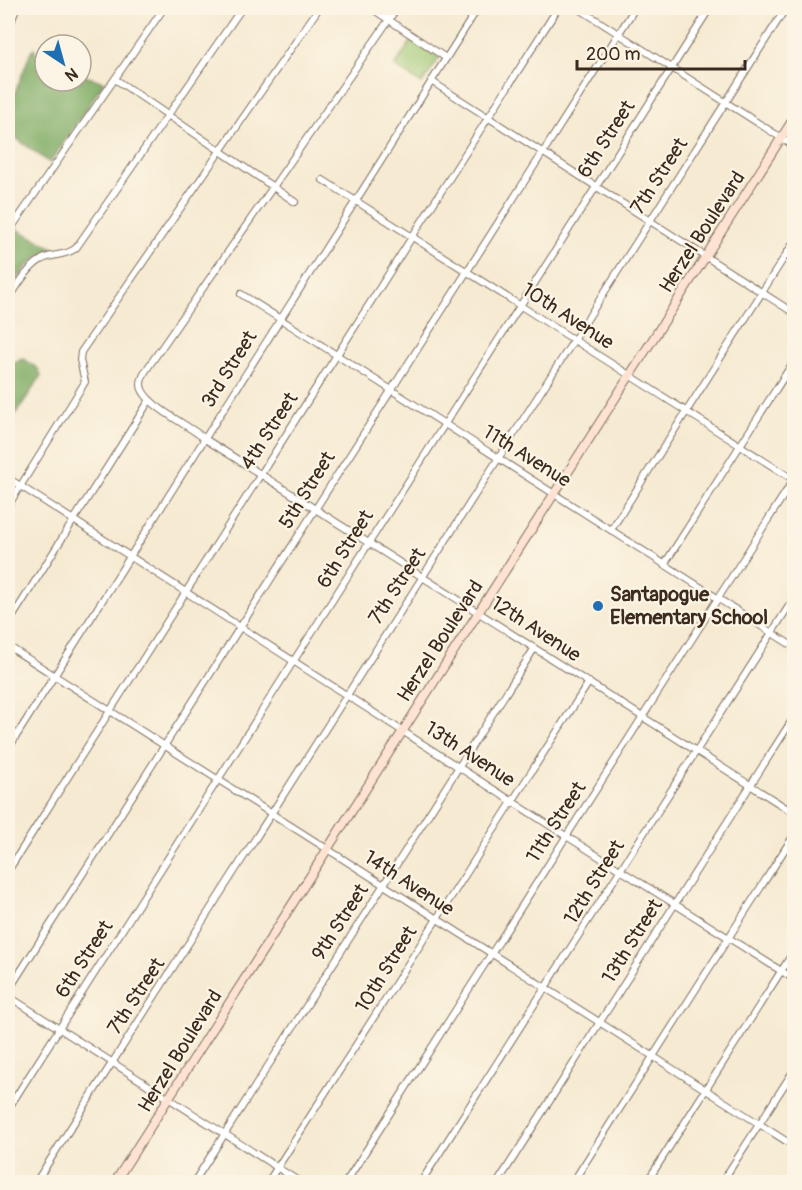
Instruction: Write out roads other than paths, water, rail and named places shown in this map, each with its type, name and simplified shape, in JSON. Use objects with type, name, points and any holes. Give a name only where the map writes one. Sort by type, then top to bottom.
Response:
[{"type":"street","points":[[8,32],[16,8]]},
{"type":"street","points":[[12,227],[164,8]]},
{"type":"street","points":[[8,300],[33,266],[41,259],[70,253],[76,248],[242,8]]},
{"type":"street","points":[[8,506],[85,382],[80,360],[81,352],[319,8]]},
{"type":"street","points":[[371,8],[446,58]]},
{"type":"street","points":[[273,188],[397,8]]},
{"type":"street","name":"3rd Street","points":[[8,749],[478,8]]},
{"type":"street","name":"4th Street","points":[[8,871],[558,8]]},
{"type":"street","points":[[578,8],[795,146]]},
{"type":"street","name":"5th Street","points":[[8,991],[635,8]]},
{"type":"street","name":"6th Street","points":[[8,1109],[710,8]]},
{"type":"street","name":"7th Street","points":[[36,1182],[786,8]]},
{"type":"street","points":[[115,79],[295,202]]},
{"type":"street","points":[[431,81],[795,313]]},
{"type":"street","name":"Herzel Boulevard","points":[[115,1182],[795,118]]},
{"type":"street","name":"10th Avenue","points":[[324,180],[794,480]]},
{"type":"street","name":"12th Avenue","points":[[273,188],[151,363],[141,383],[142,392],[149,401],[534,649],[795,813]]},
{"type":"street","points":[[611,530],[795,242]]},
{"type":"street","name":"11th Avenue","points":[[241,294],[795,647]]},
{"type":"street","points":[[664,565],[795,361]]},
{"type":"street","points":[[8,624],[149,401]]},
{"type":"street","name":"13th Avenue","points":[[8,478],[566,836],[795,979]]},
{"type":"street","name":"11th Street","points":[[346,1182],[794,480]]},
{"type":"street","name":"12th Street","points":[[421,1182],[795,598]]},
{"type":"street","name":"14th Avenue","points":[[8,646],[795,1146]]},
{"type":"street","name":"9th Street","points":[[194,1182],[534,649]]},
{"type":"street","name":"10th Street","points":[[268,1182],[588,682]]},
{"type":"street","name":"13th Street","points":[[498,1182],[795,717]]},
{"type":"street","points":[[573,1182],[795,835]]},
{"type":"street","points":[[647,1182],[795,951]]},
{"type":"street","points":[[8,996],[300,1182]]},
{"type":"street","points":[[722,1182],[795,1070]]},
{"type":"place","name":"Santapogue Elementary School","points":[[598,606]]}]
